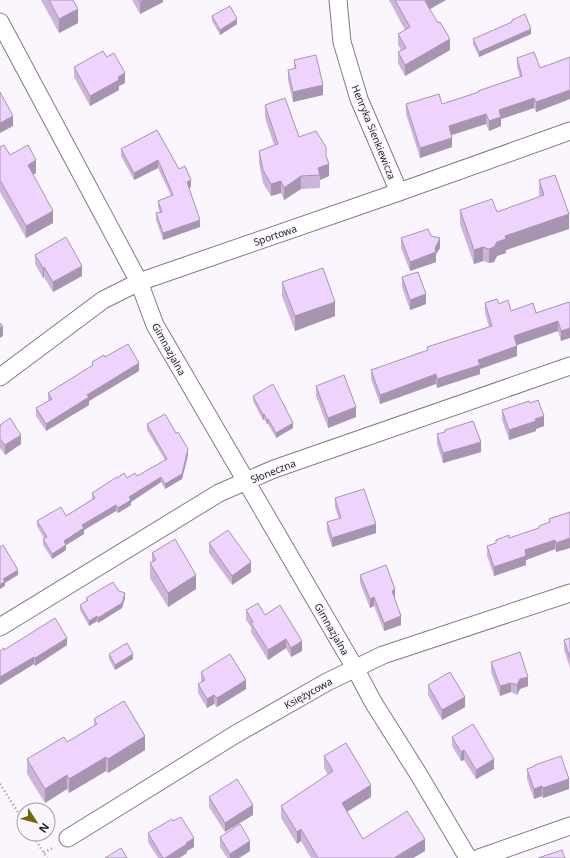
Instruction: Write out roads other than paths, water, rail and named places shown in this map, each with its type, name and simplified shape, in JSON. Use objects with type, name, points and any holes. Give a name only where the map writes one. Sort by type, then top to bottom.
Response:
[{"type":"street","name":"Henryka Sienkiewicza","points":[[338,0],[342,42],[359,99],[399,192]]},
{"type":"street","name":"Gimnazjalna","points":[[0,22],[139,282],[155,326],[355,668],[373,702],[419,775],[468,858]]},
{"type":"street","name":"Sportowa","points":[[0,377],[103,300],[139,282],[570,131]]},
{"type":"street","name":"Słoneczna","points":[[0,627],[219,493],[274,469],[570,366]]},
{"type":"street","name":"Księżycowa","points":[[68,838],[236,734],[327,682],[355,668],[383,655],[570,592]]},
{"type":"street","points":[[479,858],[570,826]]}]
